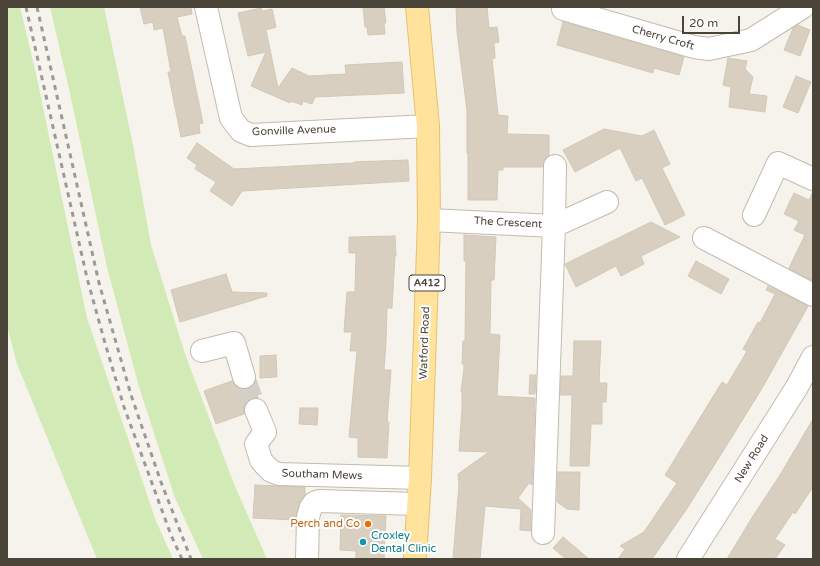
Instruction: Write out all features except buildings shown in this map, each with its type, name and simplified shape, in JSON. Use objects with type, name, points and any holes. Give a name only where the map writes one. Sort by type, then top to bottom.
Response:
[{"type":"main road","name":"Watford Road","points":[[415,559],[420,478],[429,220],[428,126],[417,7]]},
{"type":"street","name":"Gonville Avenue","points":[[206,7],[231,118],[241,131],[252,135],[428,126]]},
{"type":"street","name":"Cherry Croft","points":[[563,9],[694,47],[709,49],[751,40],[803,7]]},
{"type":"street","points":[[754,215],[778,163],[813,179]]},
{"type":"street","points":[[543,533],[555,166]]},
{"type":"street","name":"The Crescent","points":[[429,220],[554,226],[606,202]]},
{"type":"street","points":[[704,238],[813,295]]},
{"type":"street","points":[[202,351],[234,343],[244,377]]},
{"type":"street","name":"New Road","points":[[688,559],[785,406],[813,357]]},
{"type":"street","name":"Southam Mews","points":[[256,410],[265,432],[256,444],[261,460],[271,471],[279,474],[420,478]]},
{"type":"street","points":[[307,559],[308,516],[314,502],[418,504]]},
{"type":"green space","points":[[7,7],[20,7],[35,69],[87,318],[156,521],[173,559],[97,559],[17,364],[7,326]]},
{"type":"green space","points":[[50,7],[104,7],[133,145],[151,245],[184,351],[234,484],[267,559],[203,559],[175,498],[139,387],[107,267]]},
{"type":"tunnel","points":[[244,377],[256,410]]},
{"type":"railway","points":[[26,7],[87,278],[105,343],[124,407],[171,535],[182,559]]},
{"type":"railway","points":[[37,7],[99,283],[131,395],[161,482],[191,559]]},
{"type":"place","name":"Perch and Co","points":[[368,524]]},
{"type":"place","name":"Croxley Dental Clinic","points":[[363,542]]}]
